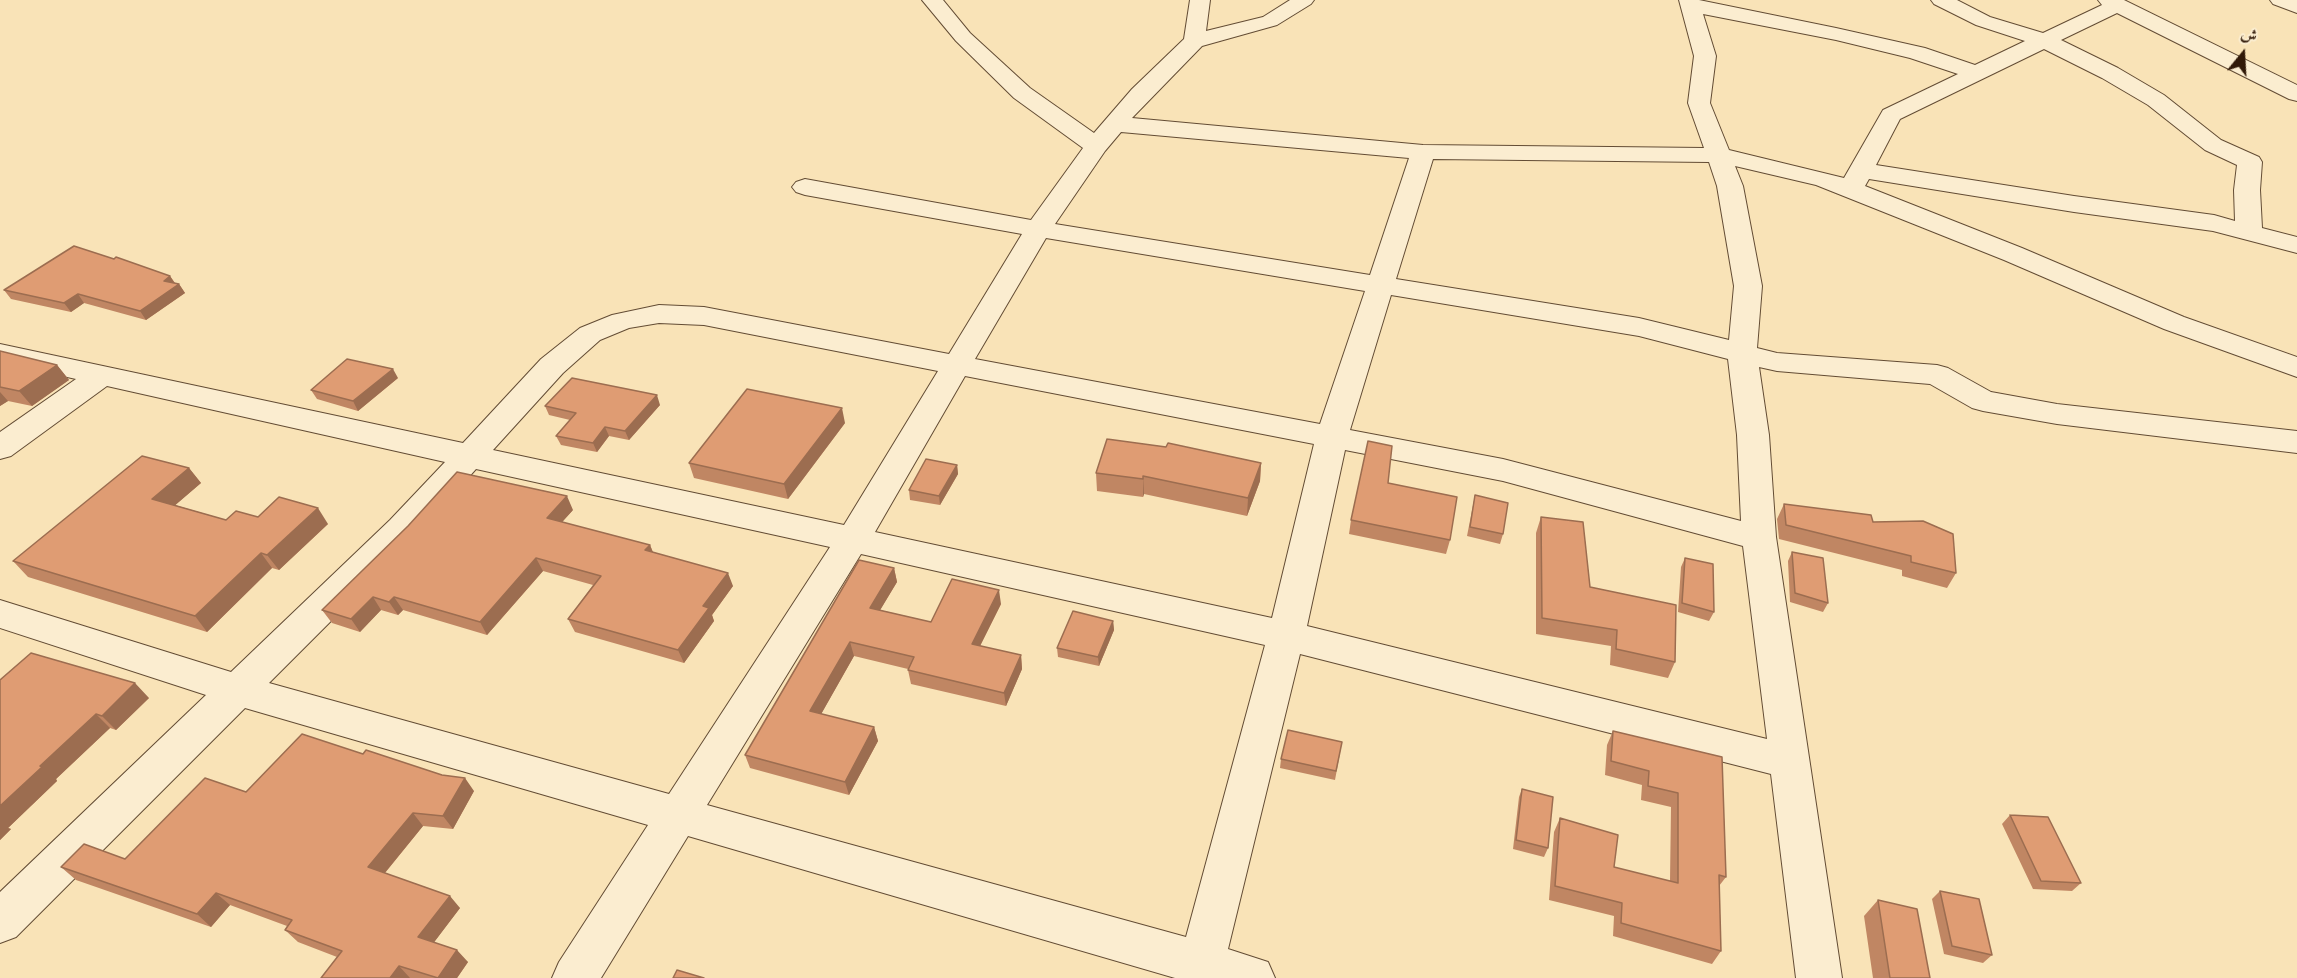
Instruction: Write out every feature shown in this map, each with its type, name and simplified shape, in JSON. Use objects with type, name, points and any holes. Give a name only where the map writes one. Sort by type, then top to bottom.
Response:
[{"type":"street","points":[[932,0],[963,38],[1022,93],[1106,135],[1423,152],[1718,155],[1824,179],[1855,180],[2074,204],[2214,223],[2297,245]]},
{"type":"street","points":[[1194,41],[1200,0]]},
{"type":"street","points":[[575,978],[853,539],[1038,229],[1106,135],[1140,94],[1194,41],[1270,21],[1304,0]]},
{"type":"street","points":[[1941,0],[1983,21],[2043,40],[2156,100],[2213,145],[2250,162],[2247,190],[2248,232]]},
{"type":"street","points":[[2280,0],[2297,7]]},
{"type":"street","points":[[1855,180],[1891,115],[2043,40],[2112,2],[2297,94]]},
{"type":"street","points":[[1819,978],[1759,537],[1753,435],[1742,353],[1748,286],[1730,186],[1699,103],[1705,56],[1690,3],[1917,53],[1976,73]]},
{"type":"street","points":[[1200,971],[1286,636],[1332,437],[1423,152]]},
{"type":"street","points":[[1855,180],[2013,254],[2174,323],[2297,367]]},
{"type":"street","points":[[805,187],[1038,229],[1639,327],[1777,362],[1937,375],[1983,400],[2057,414],[2297,442]]},
{"type":"street","points":[[0,922],[402,529],[552,366],[590,334],[622,321],[659,314],[704,316],[957,364],[1503,470],[1709,526],[1759,537]]},
{"type":"street","points":[[0,353],[470,454],[1286,636],[1788,761]]},
{"type":"street","points":[[0,448],[104,374]]},
{"type":"street","points":[[0,614],[238,690],[678,816],[1200,971],[1252,978]]},
{"type":"building","points":[[74,246],[114,259],[116,257],[170,276],[164,281],[179,284],[140,311],[78,294],[64,303],[4,290]]},
{"type":"building","points":[[0,351],[57,365],[19,391],[0,387]]},
{"type":"building","points":[[347,359],[393,369],[353,401],[311,390]]},
{"type":"building","points":[[572,378],[657,395],[625,431],[605,427],[593,443],[556,436],[576,413],[545,406]]},
{"type":"building","points":[[747,389],[842,408],[784,484],[689,463]]},
{"type":"building","points":[[1107,439],[1166,447],[1168,443],[1261,463],[1248,498],[1143,476],[1143,479],[1096,473]]},
{"type":"building","points":[[1368,441],[1392,446],[1388,483],[1457,497],[1450,540],[1351,520]]},
{"type":"building","points":[[142,456],[189,468],[152,499],[226,520],[236,511],[258,517],[279,497],[318,508],[267,555],[261,553],[195,616],[13,561]]},
{"type":"building","points":[[926,459],[957,465],[939,496],[909,490]]},
{"type":"building","points":[[457,472],[567,496],[547,518],[650,545],[645,550],[728,573],[703,606],[709,608],[678,650],[568,619],[601,576],[536,558],[480,622],[394,597],[389,602],[373,597],[351,619],[322,610],[408,526]]},
{"type":"building","points":[[1475,495],[1508,503],[1503,534],[1470,527]]},
{"type":"building","points":[[1784,504],[1871,515],[1873,522],[1923,521],[1953,534],[1956,573],[1911,562],[1911,556],[1786,525]]},
{"type":"building","points":[[1541,517],[1583,522],[1590,587],[1676,605],[1675,662],[1616,649],[1617,630],[1542,618]]},
{"type":"building","points":[[1792,552],[1823,558],[1828,603],[1795,593]]},
{"type":"building","points":[[1685,558],[1713,564],[1714,612],[1682,603]]},
{"type":"building","points":[[859,560],[894,568],[870,608],[931,622],[952,579],[999,590],[972,644],[1021,655],[1004,693],[908,670],[914,657],[850,642],[810,711],[874,727],[845,782],[745,755]]},
{"type":"building","points":[[1073,611],[1113,621],[1098,657],[1057,648]]},
{"type":"building","points":[[31,653],[135,683],[102,716],[96,714],[0,806],[0,680]]},
{"type":"building","points":[[1288,730],[1342,742],[1336,771],[1281,759]]},
{"type":"building","points":[[1613,731],[1722,757],[1726,877],[1719,875],[1721,951],[1621,923],[1622,903],[1555,886],[1560,818],[1618,835],[1614,867],[1678,883],[1678,793],[1648,786],[1649,771],[1611,761]]},
{"type":"building","points":[[302,734],[363,754],[366,750],[442,775],[465,778],[443,816],[413,813],[368,867],[450,896],[418,937],[457,950],[438,978],[399,966],[390,978],[321,978],[342,951],[285,930],[292,920],[216,893],[197,914],[61,867],[84,844],[125,859],[205,778],[246,792]]},
{"type":"building","points":[[1522,789],[1553,797],[1548,848],[1516,840]]},
{"type":"building","points":[[2010,815],[2048,817],[2081,883],[2041,881]]},
{"type":"building","points":[[1940,891],[1979,899],[1992,955],[1952,946]]},
{"type":"building","points":[[1878,900],[1917,909],[1930,978],[1890,978]]},
{"type":"building","points":[[677,970],[704,978],[673,978]]}]
